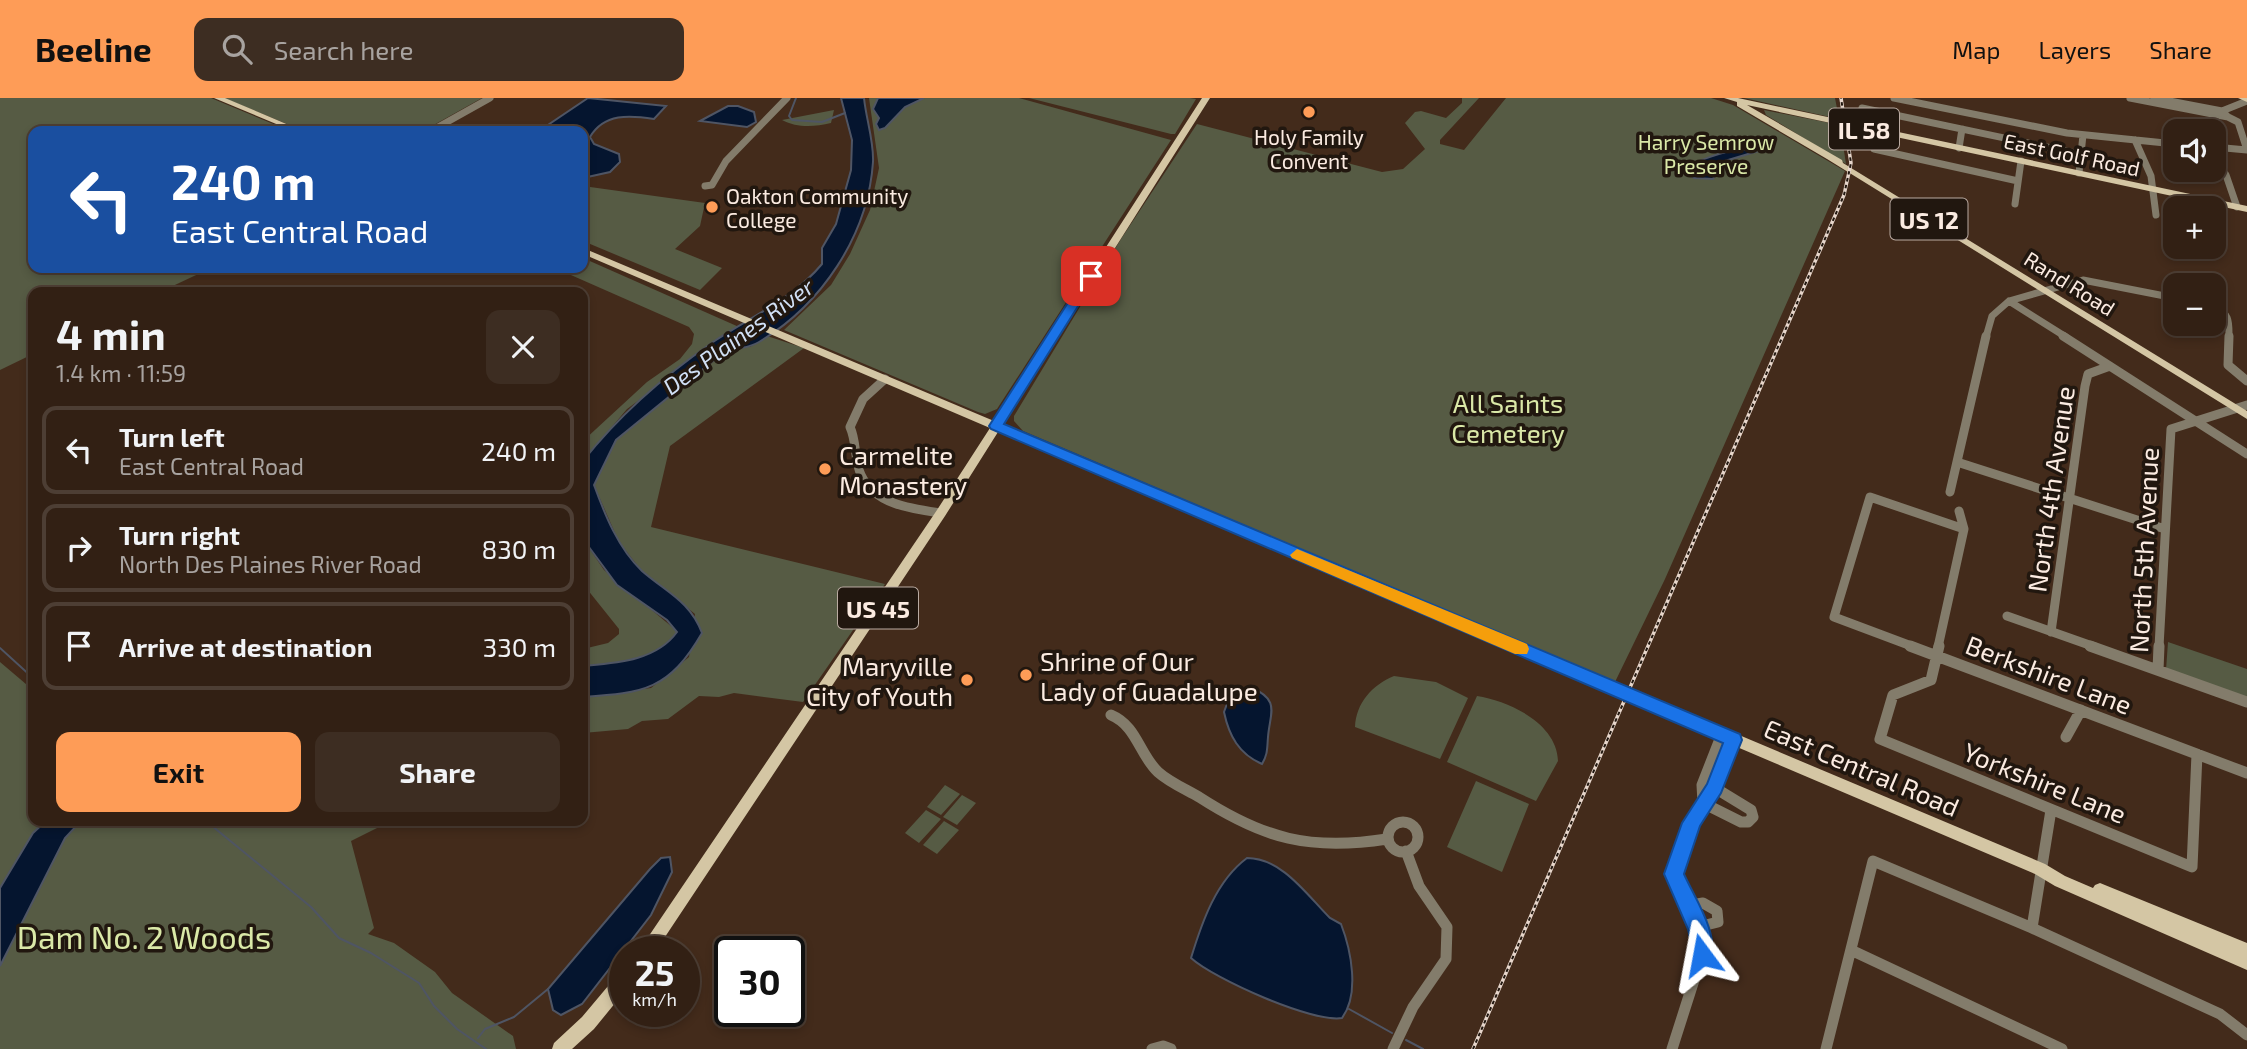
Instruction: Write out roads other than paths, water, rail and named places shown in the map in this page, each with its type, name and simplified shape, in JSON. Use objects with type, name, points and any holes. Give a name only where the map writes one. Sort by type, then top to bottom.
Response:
[{"type":"main road","points":[[218,98],[287,126]]},
{"type":"main road","name":"US 45","points":[[657,936],[941,513],[1206,98]]},
{"type":"main road","name":"East Golf Road","points":[[1729,98],[2242,208]]},
{"type":"main road","name":"Rand Road","points":[[1729,98],[2247,416]]},
{"type":"main road","points":[[2242,98],[2247,101]]},
{"type":"main road","points":[[1762,117],[1760,110],[1774,108]]},
{"type":"main road","name":"East Central Road","points":[[588,253],[2040,869],[2060,881],[2247,962]]},
{"type":"main road","name":"East Central Road","points":[[2040,869],[2061,873],[2247,951]]},
{"type":"main road","points":[[560,1049],[588,1023],[609,997]]},
{"type":"street","points":[[440,126],[490,98]]},
{"type":"street","points":[[705,186],[712,185],[726,161],[787,98]]},
{"type":"street","points":[[1894,98],[2083,135],[2163,143]]},
{"type":"street","points":[[2130,98],[2228,117],[2238,122],[2247,150],[2226,148]]},
{"type":"street","points":[[2154,98],[2222,111],[2247,101]]},
{"type":"street","points":[[1862,108],[2080,154]]},
{"type":"street","points":[[2222,111],[2228,117]]},
{"type":"street","points":[[1959,148],[1962,129]]},
{"type":"street","points":[[2079,173],[2083,135]]},
{"type":"street","points":[[2135,140],[2149,164],[2155,190],[2156,215]]},
{"type":"street","points":[[1874,149],[2018,181]]},
{"type":"street","points":[[2015,204],[2021,161]]},
{"type":"street","points":[[2226,175],[2242,208]]},
{"type":"street","points":[[1950,492],[1992,316],[2009,301],[2043,289],[2093,279],[2163,295]]},
{"type":"street","points":[[2009,301],[2247,454]]},
{"type":"street","points":[[2226,313],[2230,319],[2228,365],[2247,381]]},
{"type":"street","name":"North 4th Avenue","points":[[2051,632],[2088,374],[2110,366]]},
{"type":"street","points":[[885,379],[863,400],[849,427],[856,440],[861,475],[886,500],[900,507],[941,513]]},
{"type":"street","name":"North 5th Avenue","points":[[2158,670],[2171,429],[2247,405]]},
{"type":"street","points":[[1957,461],[2165,529]]},
{"type":"street","name":"Berkshire Lane","points":[[1964,529],[1870,497],[1834,617],[2247,773]]},
{"type":"street","points":[[1937,656],[1964,529],[1959,511]]},
{"type":"street","points":[[2007,616],[2247,702]]},
{"type":"street","name":"Yorkshire Lane","points":[[1937,656],[1931,680],[1893,695],[1880,739],[2192,867],[2197,754]]},
{"type":"street","points":[[2066,737],[2074,727],[2081,710]]},
{"type":"street","points":[[1111,715],[1127,723],[1140,751],[1158,772],[1264,834],[1293,843],[1318,846],[1387,839]]},
{"type":"street","points":[[1672,1049],[1702,955],[1698,927],[1686,906],[1674,874],[1691,823],[1715,788],[1727,737]]},
{"type":"street","points":[[1703,803],[1702,785],[1727,737]]},
{"type":"street","points":[[1703,803],[1741,822],[1748,822],[1753,817],[1751,810],[1715,788]]},
{"type":"street","points":[[2032,928],[2051,810]]},
{"type":"street","points":[[1401,824],[1412,827],[1418,835],[1418,844],[1406,851],[1396,849],[1387,839],[1391,826],[1401,824]]},
{"type":"street","points":[[1394,1049],[1413,1007],[1446,959],[1447,927],[1419,886],[1406,851]]},
{"type":"street","points":[[1826,1049],[1853,951],[1873,861],[2032,928],[2220,1014],[2247,1035]]},
{"type":"street","points":[[1686,906],[1703,903],[1717,911],[1718,922],[1698,927]]},
{"type":"street","points":[[1853,951],[2062,1049]]},
{"type":"street","points":[[1152,1049],[1163,1046],[1171,1049]]},
{"type":"water","points":[[588,98],[666,106],[654,119],[618,118],[603,123],[596,129],[590,137],[594,144],[619,154],[620,162],[610,172],[588,177],[588,126],[546,126]]},
{"type":"water","name":"Des Plaines River","points":[[841,98],[864,98],[873,162],[869,189],[851,242],[821,288],[781,327],[754,344],[719,356],[616,440],[594,485],[619,542],[633,562],[684,605],[702,633],[678,666],[653,685],[623,693],[588,696],[588,665],[622,662],[647,655],[668,642],[677,632],[667,620],[617,585],[588,546],[588,455],[627,412],[677,368],[785,297],[822,264],[822,248],[836,224],[851,170],[852,140]]},
{"type":"water","points":[[878,98],[924,98],[905,107],[885,128],[879,130],[876,124],[879,118],[873,109]]},
{"type":"water","points":[[728,106],[738,106],[754,112],[756,122],[747,127],[700,121]]},
{"type":"water","points":[[1742,149],[1755,152],[1721,162],[1713,179],[1694,178],[1683,171],[1694,163]]},
{"type":"water","points":[[1250,687],[1266,697],[1271,708],[1267,751],[1262,764],[1247,755],[1236,743],[1224,712],[1233,695]]},
{"type":"water","points":[[41,826],[76,826],[65,838],[0,966],[0,888],[33,833]]},
{"type":"water","points":[[670,857],[672,872],[651,915],[635,936],[609,936],[609,969],[582,1004],[561,1015],[553,1010],[548,989],[661,858]]},
{"type":"water","points":[[1247,858],[1272,864],[1283,871],[1330,918],[1341,924],[1352,972],[1351,997],[1342,1018],[1309,1014],[1264,998],[1220,977],[1191,958],[1205,917],[1219,890],[1236,867]]},
{"type":"waterway","points":[[796,98],[789,116],[792,120],[822,122],[845,113]]},
{"type":"waterway","points":[[0,648],[28,673]]},
{"type":"waterway","points":[[212,826],[311,907],[339,938],[371,953],[419,983],[434,1006],[457,1029],[486,1049]]},
{"type":"waterway","points":[[478,1038],[485,1029],[514,1017],[548,989]]},
{"type":"waterway","points":[[1349,1009],[1392,1033]]},
{"type":"waterway","points":[[1406,1040],[1423,1049]]},
{"type":"railway","points":[[1473,1049],[1844,195],[1851,163],[1841,98]]},
{"type":"place","name":"Holy Family Convent","points":[[1309,112]]},
{"type":"place","name":"Oakton Community College","points":[[712,207]]},
{"type":"place","name":"Carmelite Monastery","points":[[825,469]]},
{"type":"place","name":"Shrine of Our Lady of Guadalupe","points":[[1026,675]]},
{"type":"place","name":"Maryville City of Youth","points":[[967,680]]},
{"type":"park label","name":"Harry Semrow Preserve","points":[[1706,153]]},
{"type":"park label","name":"All Saints Cemetery","points":[[1508,417]]},
{"type":"park label","name":"Dam No. 2 Woods","points":[[144,936]]}]
